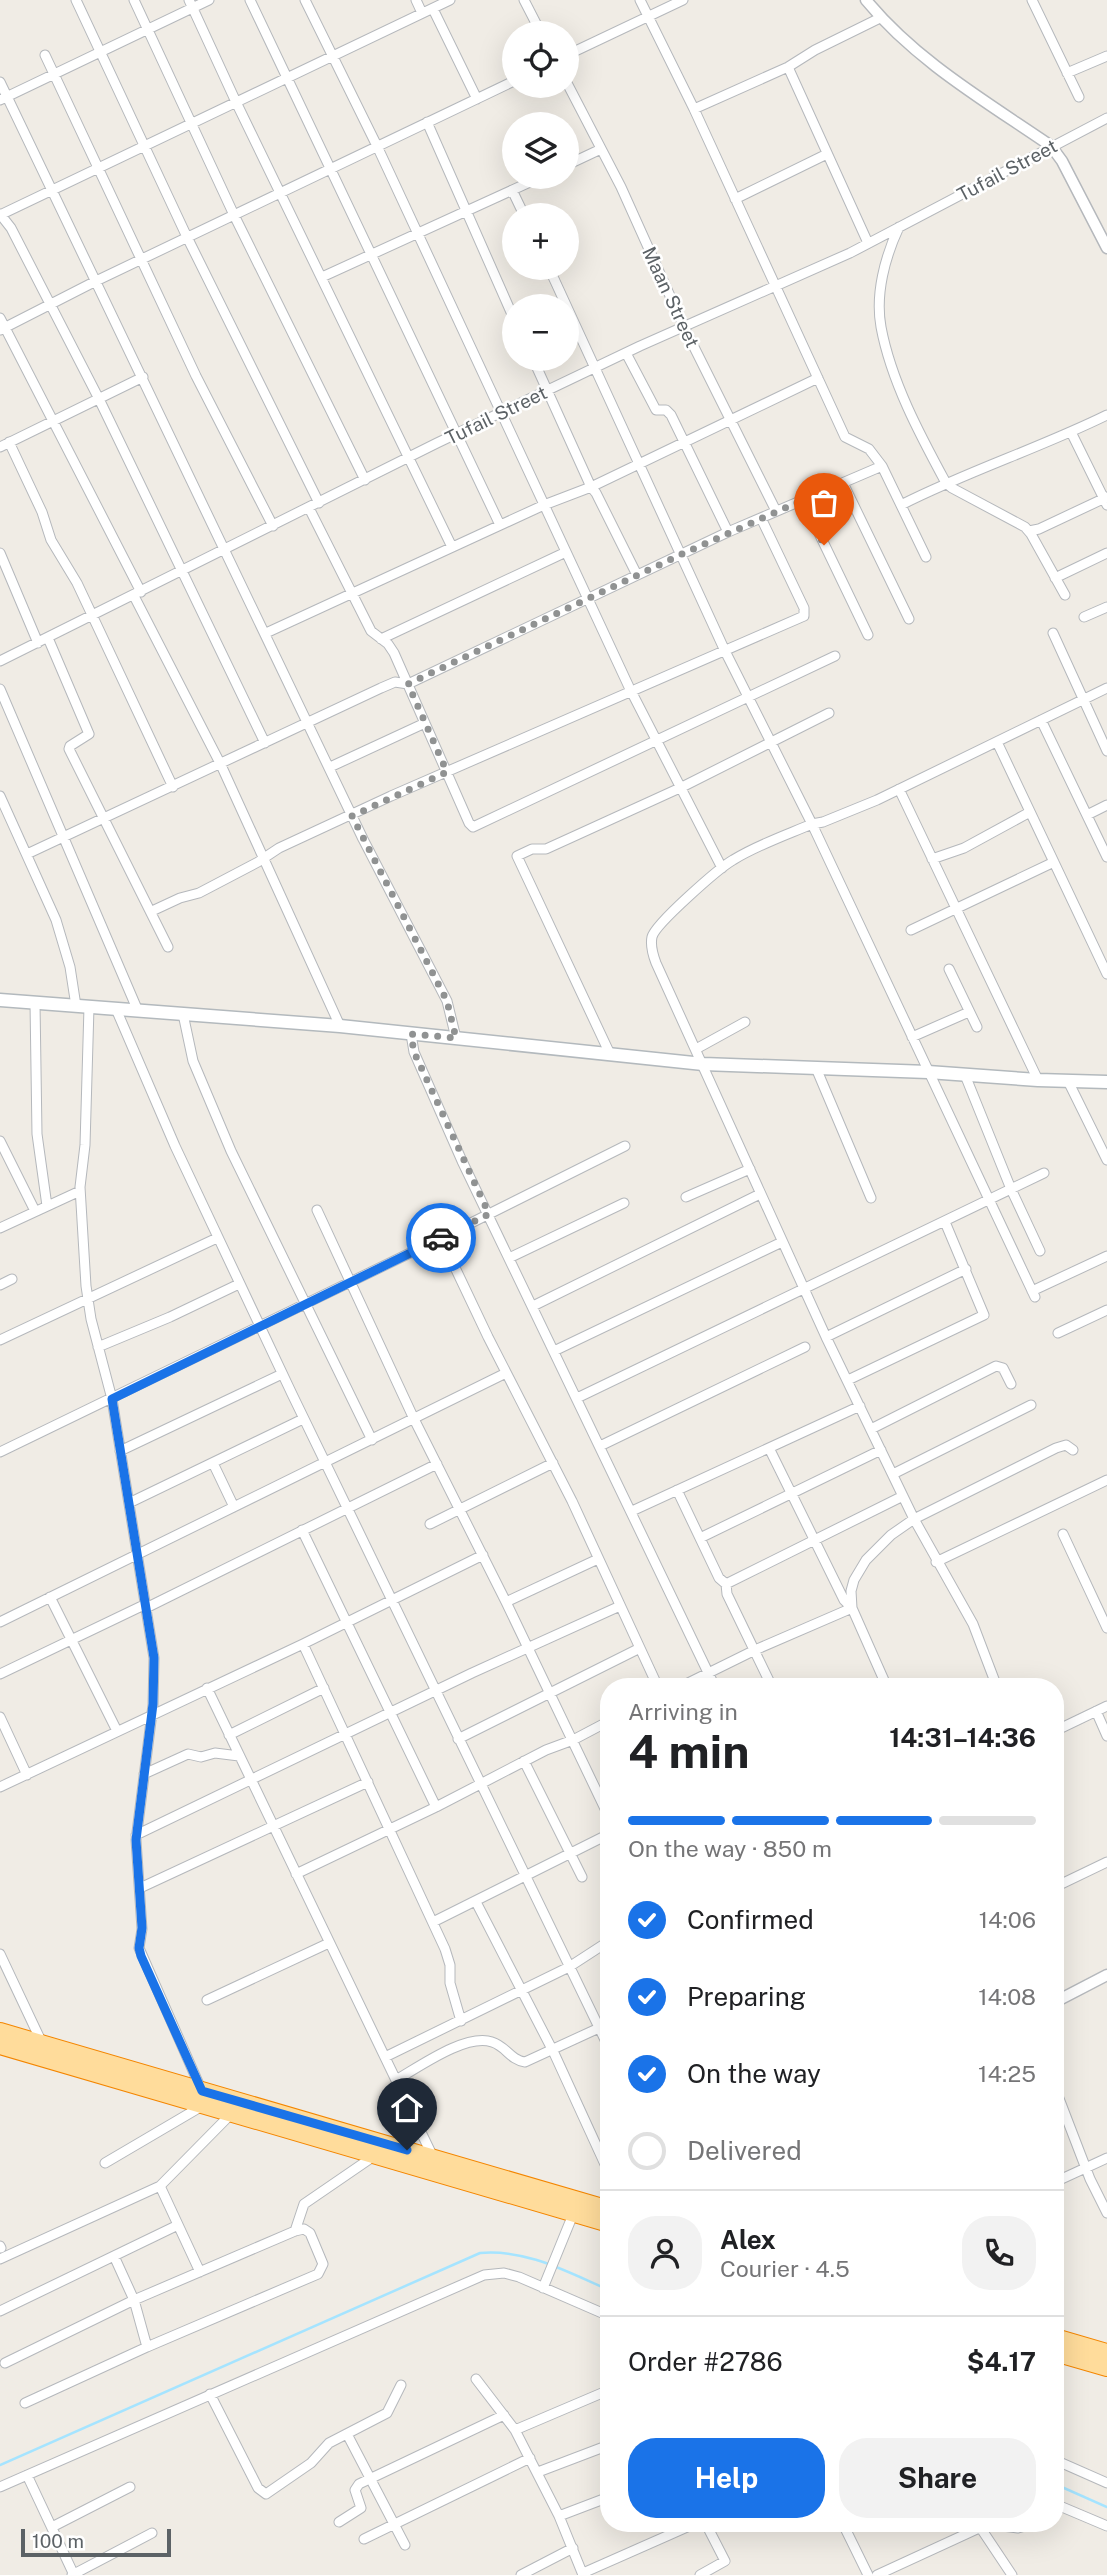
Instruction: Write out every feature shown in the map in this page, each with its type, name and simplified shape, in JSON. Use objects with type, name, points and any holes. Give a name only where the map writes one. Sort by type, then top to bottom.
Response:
[{"type":"highway","points":[[0,2031],[203,2098],[232,2113],[376,2155],[576,2207],[600,2209]]},
{"type":"highway","points":[[0,2046],[433,2157],[576,2207],[600,2219]]},
{"type":"highway","points":[[1064,2342],[1105,2366]]},
{"type":"highway","points":[[1064,2355],[1105,2366]]},
{"type":"main road","points":[[0,1000],[340,1026],[703,1064],[1107,1082]]},
{"type":"street","points":[[76,0],[187,237],[319,503]]},
{"type":"street","points":[[134,0],[234,215],[365,480]]},
{"type":"street","points":[[4,99],[148,30],[191,4],[209,0]]},
{"type":"street","points":[[250,0],[500,525]]},
{"type":"street","points":[[305,0],[377,146],[632,693],[722,868]]},
{"type":"street","points":[[416,0],[422,13]]},
{"type":"street","points":[[265,743],[99,399],[11,228],[0,215],[450,0]]},
{"type":"street","points":[[524,0],[535,21]]},
{"type":"street","points":[[640,0],[694,110],[845,437],[869,449],[882,466],[926,557]]},
{"type":"street","points":[[579,49],[683,0]]},
{"type":"street","points":[[866,0],[880,18],[920,55],[1051,146],[1062,161],[1107,248]]},
{"type":"street","points":[[1032,0],[1079,97]]},
{"type":"street","points":[[191,4],[236,103],[452,547]]},
{"type":"street","points":[[433,9],[477,99]]},
{"type":"street","points":[[694,110],[788,67],[815,50],[880,18]]},
{"type":"street","points":[[45,55],[141,260],[273,526]]},
{"type":"street","points":[[1067,74],[1107,56]]},
{"type":"street","points":[[788,67],[868,243]]},
{"type":"street","points":[[0,82],[4,99],[143,377],[352,816],[447,1001],[456,1038]]},
{"type":"street","points":[[2,329],[96,281],[502,86]]},
{"type":"street","name":"Maan Street","points":[[575,98],[776,511]]},
{"type":"street","name":"Tufail Street","points":[[0,662],[457,434],[626,353],[868,243],[1107,118]]},
{"type":"street","points":[[427,122],[503,294]]},
{"type":"street","points":[[579,159],[601,149]]},
{"type":"street","points":[[735,199],[827,154]]},
{"type":"street","points":[[322,277],[512,190],[518,203]]},
{"type":"street","points":[[899,227],[888,251],[880,305],[881,326],[909,407],[946,482],[952,488],[1029,531],[1065,595]]},
{"type":"street","points":[[555,280],[725,651],[812,824],[1034,1294],[1107,1256]]},
{"type":"street","points":[[0,318],[2,329],[54,420],[221,765],[340,1026]]},
{"type":"street","points":[[626,353],[656,410],[668,411],[728,532]]},
{"type":"street","points":[[538,371],[591,487],[597,493],[637,575]]},
{"type":"street","points":[[143,377],[4,444],[42,512],[51,540],[77,583],[173,787]]},
{"type":"street","points":[[266,633],[544,505],[591,487],[818,378]]},
{"type":"street","points":[[901,505],[946,482],[1107,415]]},
{"type":"street","points":[[1029,531],[1106,500],[1071,432]]},
{"type":"street","points":[[27,854],[396,682],[408,684],[728,532],[882,466]]},
{"type":"street","points":[[843,482],[909,619]]},
{"type":"street","points":[[803,500],[868,635]]},
{"type":"street","points":[[309,508],[370,631],[382,639],[394,653],[473,827],[835,656]]},
{"type":"street","points":[[152,911],[180,898],[199,893],[264,859],[279,848],[806,615],[761,518]]},
{"type":"street","points":[[382,639],[566,552]]},
{"type":"street","points":[[0,553],[38,643]]},
{"type":"street","points":[[1055,578],[1107,553]]},
{"type":"street","points":[[1084,618],[1107,607]]},
{"type":"street","points":[[1053,633],[1107,751]]},
{"type":"street","points":[[48,638],[89,734],[69,746],[69,750],[169,947]]},
{"type":"street","points":[[994,1678],[973,1624],[914,1519],[804,1290],[656,963],[651,945],[658,925],[735,858],[812,824],[846,814],[1107,688]]},
{"type":"street","points":[[0,690],[138,1011]]},
{"type":"street","points":[[610,1054],[517,856],[532,849],[546,849],[682,787],[829,713]]},
{"type":"street","points":[[1041,720],[1107,857]]},
{"type":"street","points":[[330,767],[425,723]]},
{"type":"street","points":[[997,742],[1107,974]]},
{"type":"street","points":[[899,789],[1038,1080]]},
{"type":"street","points":[[0,796],[62,941],[82,1006],[85,1145],[80,1191],[88,1298],[112,1399],[154,1658],[152,1715],[136,1835],[142,1934],[139,1948],[203,2098],[105,2163]]},
{"type":"street","points":[[1087,815],[1107,804]]},
{"type":"street","points":[[932,859],[964,848],[1030,812]]},
{"type":"street","points":[[911,930],[1054,862]]},
{"type":"street","points":[[1096,950],[1107,944]]},
{"type":"street","points":[[949,969],[977,1027]]},
{"type":"street","points":[[35,1003],[37,1134],[47,1206]]},
{"type":"street","points":[[116,1009],[217,1238],[599,2028],[529,2061],[519,2061],[497,2043],[489,2040],[478,2041],[449,2050],[396,2080]]},
{"type":"street","points":[[912,1037],[970,1012]]},
{"type":"street","points":[[184,1014],[193,1061],[230,1151],[372,1440]]},
{"type":"street","points":[[696,1049],[745,1022]]},
{"type":"street","points":[[411,1034],[414,1052],[509,1258],[710,1678]]},
{"type":"street","points":[[816,1068],[871,1198]]},
{"type":"street","points":[[965,1075],[1011,1189],[1040,1251]]},
{"type":"street","points":[[1068,1081],[1107,1160]]},
{"type":"street","points":[[0,1142],[35,1211]]},
{"type":"street","points":[[0,1452],[625,1146]]},
{"type":"street","points":[[686,1197],[750,1169]]},
{"type":"street","points":[[577,1398],[1044,1173]]},
{"type":"street","points":[[0,1228],[80,1191]]},
{"type":"street","points":[[533,1306],[760,1194]]},
{"type":"street","points":[[509,1258],[624,1203]]},
{"type":"street","points":[[317,1210],[414,1419],[600,1798]]},
{"type":"street","points":[[848,1380],[983,1316],[983,1310],[945,1222]]},
{"type":"street","points":[[0,1340],[217,1238]]},
{"type":"street","points":[[441,1238],[654,1678]]},
{"type":"street","points":[[554,1351],[782,1242]]},
{"type":"street","points":[[826,1337],[966,1269]]},
{"type":"street","points":[[0,1284],[12,1279]]},
{"type":"street","points":[[99,1347],[170,1317],[239,1283]]},
{"type":"street","points":[[1058,1333],[1107,1310]]},
{"type":"street","points":[[600,1446],[806,1347]]},
{"type":"street","points":[[871,1429],[996,1366],[1003,1368],[1011,1384]]},
{"type":"street","points":[[0,1622],[506,1373]]},
{"type":"street","points":[[120,1451],[282,1374]]},
{"type":"street","points":[[893,1474],[1031,1405]]},
{"type":"street","points":[[632,1511],[860,1406]]},
{"type":"street","points":[[129,1503],[303,1419]]},
{"type":"street","points":[[883,1678],[852,1608],[851,1591],[854,1580],[866,1560],[891,1535],[914,1519],[1061,1446],[1069,1446],[1073,1450]]},
{"type":"street","points":[[769,1448],[844,1600],[852,1608]]},
{"type":"street","points":[[699,1538],[881,1450]]},
{"type":"street","points":[[213,1462],[234,1507]]},
{"type":"street","points":[[430,1524],[552,1463]]},
{"type":"street","points":[[0,1674],[437,1464]]},
{"type":"street","points":[[936,1562],[1107,1480]]},
{"type":"street","points":[[677,1490],[719,1578],[726,1584],[727,1594],[768,1678]]},
{"type":"street","points":[[726,1584],[903,1496]]},
{"type":"street","points":[[302,1530],[436,1807]]},
{"type":"street","points":[[1063,1534],[1107,1628]]},
{"type":"street","points":[[0,1787],[303,1644],[483,1555]]},
{"type":"street","points":[[506,1602],[598,1559]]},
{"type":"street","points":[[51,1597],[117,1731]]},
{"type":"street","points":[[136,1835],[528,1647],[620,1606]]},
{"type":"street","points":[[698,1678],[852,1608]]},
{"type":"street","points":[[303,1644],[448,1956],[450,1983],[461,2021]]},
{"type":"street","points":[[458,1740],[640,1648]]},
{"type":"street","points":[[207,1688],[433,2157]]},
{"type":"street","points":[[229,1735],[324,1688]]},
{"type":"street","points":[[1064,1727],[1107,1706]]},
{"type":"street","points":[[1096,1711],[1107,1736]]},
{"type":"street","points":[[0,1717],[27,1774]]},
{"type":"street","points":[[296,1874],[436,1807],[524,1760],[600,1726]]},
{"type":"street","points":[[144,1774],[188,1754],[201,1757],[215,1753],[239,1756]]},
{"type":"street","points":[[524,1760],[582,1877]]},
{"type":"street","points":[[140,1888],[368,1782]]},
{"type":"street","points":[[433,1922],[600,1838]]},
{"type":"street","points":[[1064,1883],[1107,1862]]},
{"type":"street","points":[[476,1902],[553,2050],[600,2153]]},
{"type":"street","points":[[207,2000],[329,1942]]},
{"type":"street","points":[[384,2057],[569,1967],[600,1947]]},
{"type":"street","points":[[0,1954],[43,2043]]},
{"type":"street","points":[[1064,1997],[1107,1975]]},
{"type":"street","points":[[1064,2111],[1107,2213]]},
{"type":"street","points":[[0,2259],[160,2186],[232,2113]]},
{"type":"street","points":[[295,2231],[304,2204],[376,2155]]},
{"type":"street","points":[[1064,2178],[1107,2158]]},
{"type":"street","points":[[160,2186],[200,2272]]},
{"type":"street","points":[[542,2288],[576,2207]]},
{"type":"street","points":[[0,2311],[178,2225]]},
{"type":"street","points":[[5,2363],[134,2301],[295,2231],[304,2229],[310,2233],[323,2264],[318,2274],[24,2403]]},
{"type":"street","points":[[114,2256],[134,2301],[147,2347]]},
{"type":"street","points":[[0,2487],[484,2275],[512,2274],[600,2312]]},
{"type":"street","points":[[477,2379],[515,2430],[538,2472],[583,2574],[676,2532]]},
{"type":"street","points":[[210,2395],[263,2493],[270,2493],[311,2463],[329,2443],[387,2413],[401,2385]]},
{"type":"street","points":[[515,2430],[600,2394]]},
{"type":"street","points":[[339,2522],[361,2508],[355,2489],[370,2479],[504,2415]]},
{"type":"street","points":[[347,2434],[405,2545]]},
{"type":"street","points":[[538,2472],[600,2448]]},
{"type":"street","points":[[364,2539],[530,2458]]},
{"type":"street","points":[[1064,2464],[1107,2483]]},
{"type":"street","points":[[27,2475],[73,2575],[152,2533]]},
{"type":"street","points":[[52,2527],[130,2487]]},
{"type":"street","points":[[559,2516],[600,2500]]},
{"type":"street","points":[[1064,2508],[1107,2526]]},
{"type":"street","points":[[700,2575],[720,2571],[725,2560],[710,2532]]},
{"type":"street","points":[[847,2532],[868,2575]]},
{"type":"street","points":[[877,2575],[969,2532]]},
{"type":"street","points":[[983,2532],[1012,2575]]},
{"type":"street","points":[[521,2575],[573,2548]]},
{"type":"waterway","points":[[0,2465],[480,2253],[530,2258],[600,2286]]},
{"type":"waterway","points":[[1064,2488],[1107,2507]]},
{"type":"way so far","points":[[441,1238],[489,1214],[462,1161],[414,1052],[411,1034],[456,1038],[455,1029],[447,1001],[352,816],[447,772],[408,684],[728,532],[803,500],[824,545]]},
{"type":"route","points":[[407,2150],[202,2091],[141,1956],[139,1948],[142,1928],[136,1840],[153,1704],[154,1658],[112,1399],[441,1238]]}]
